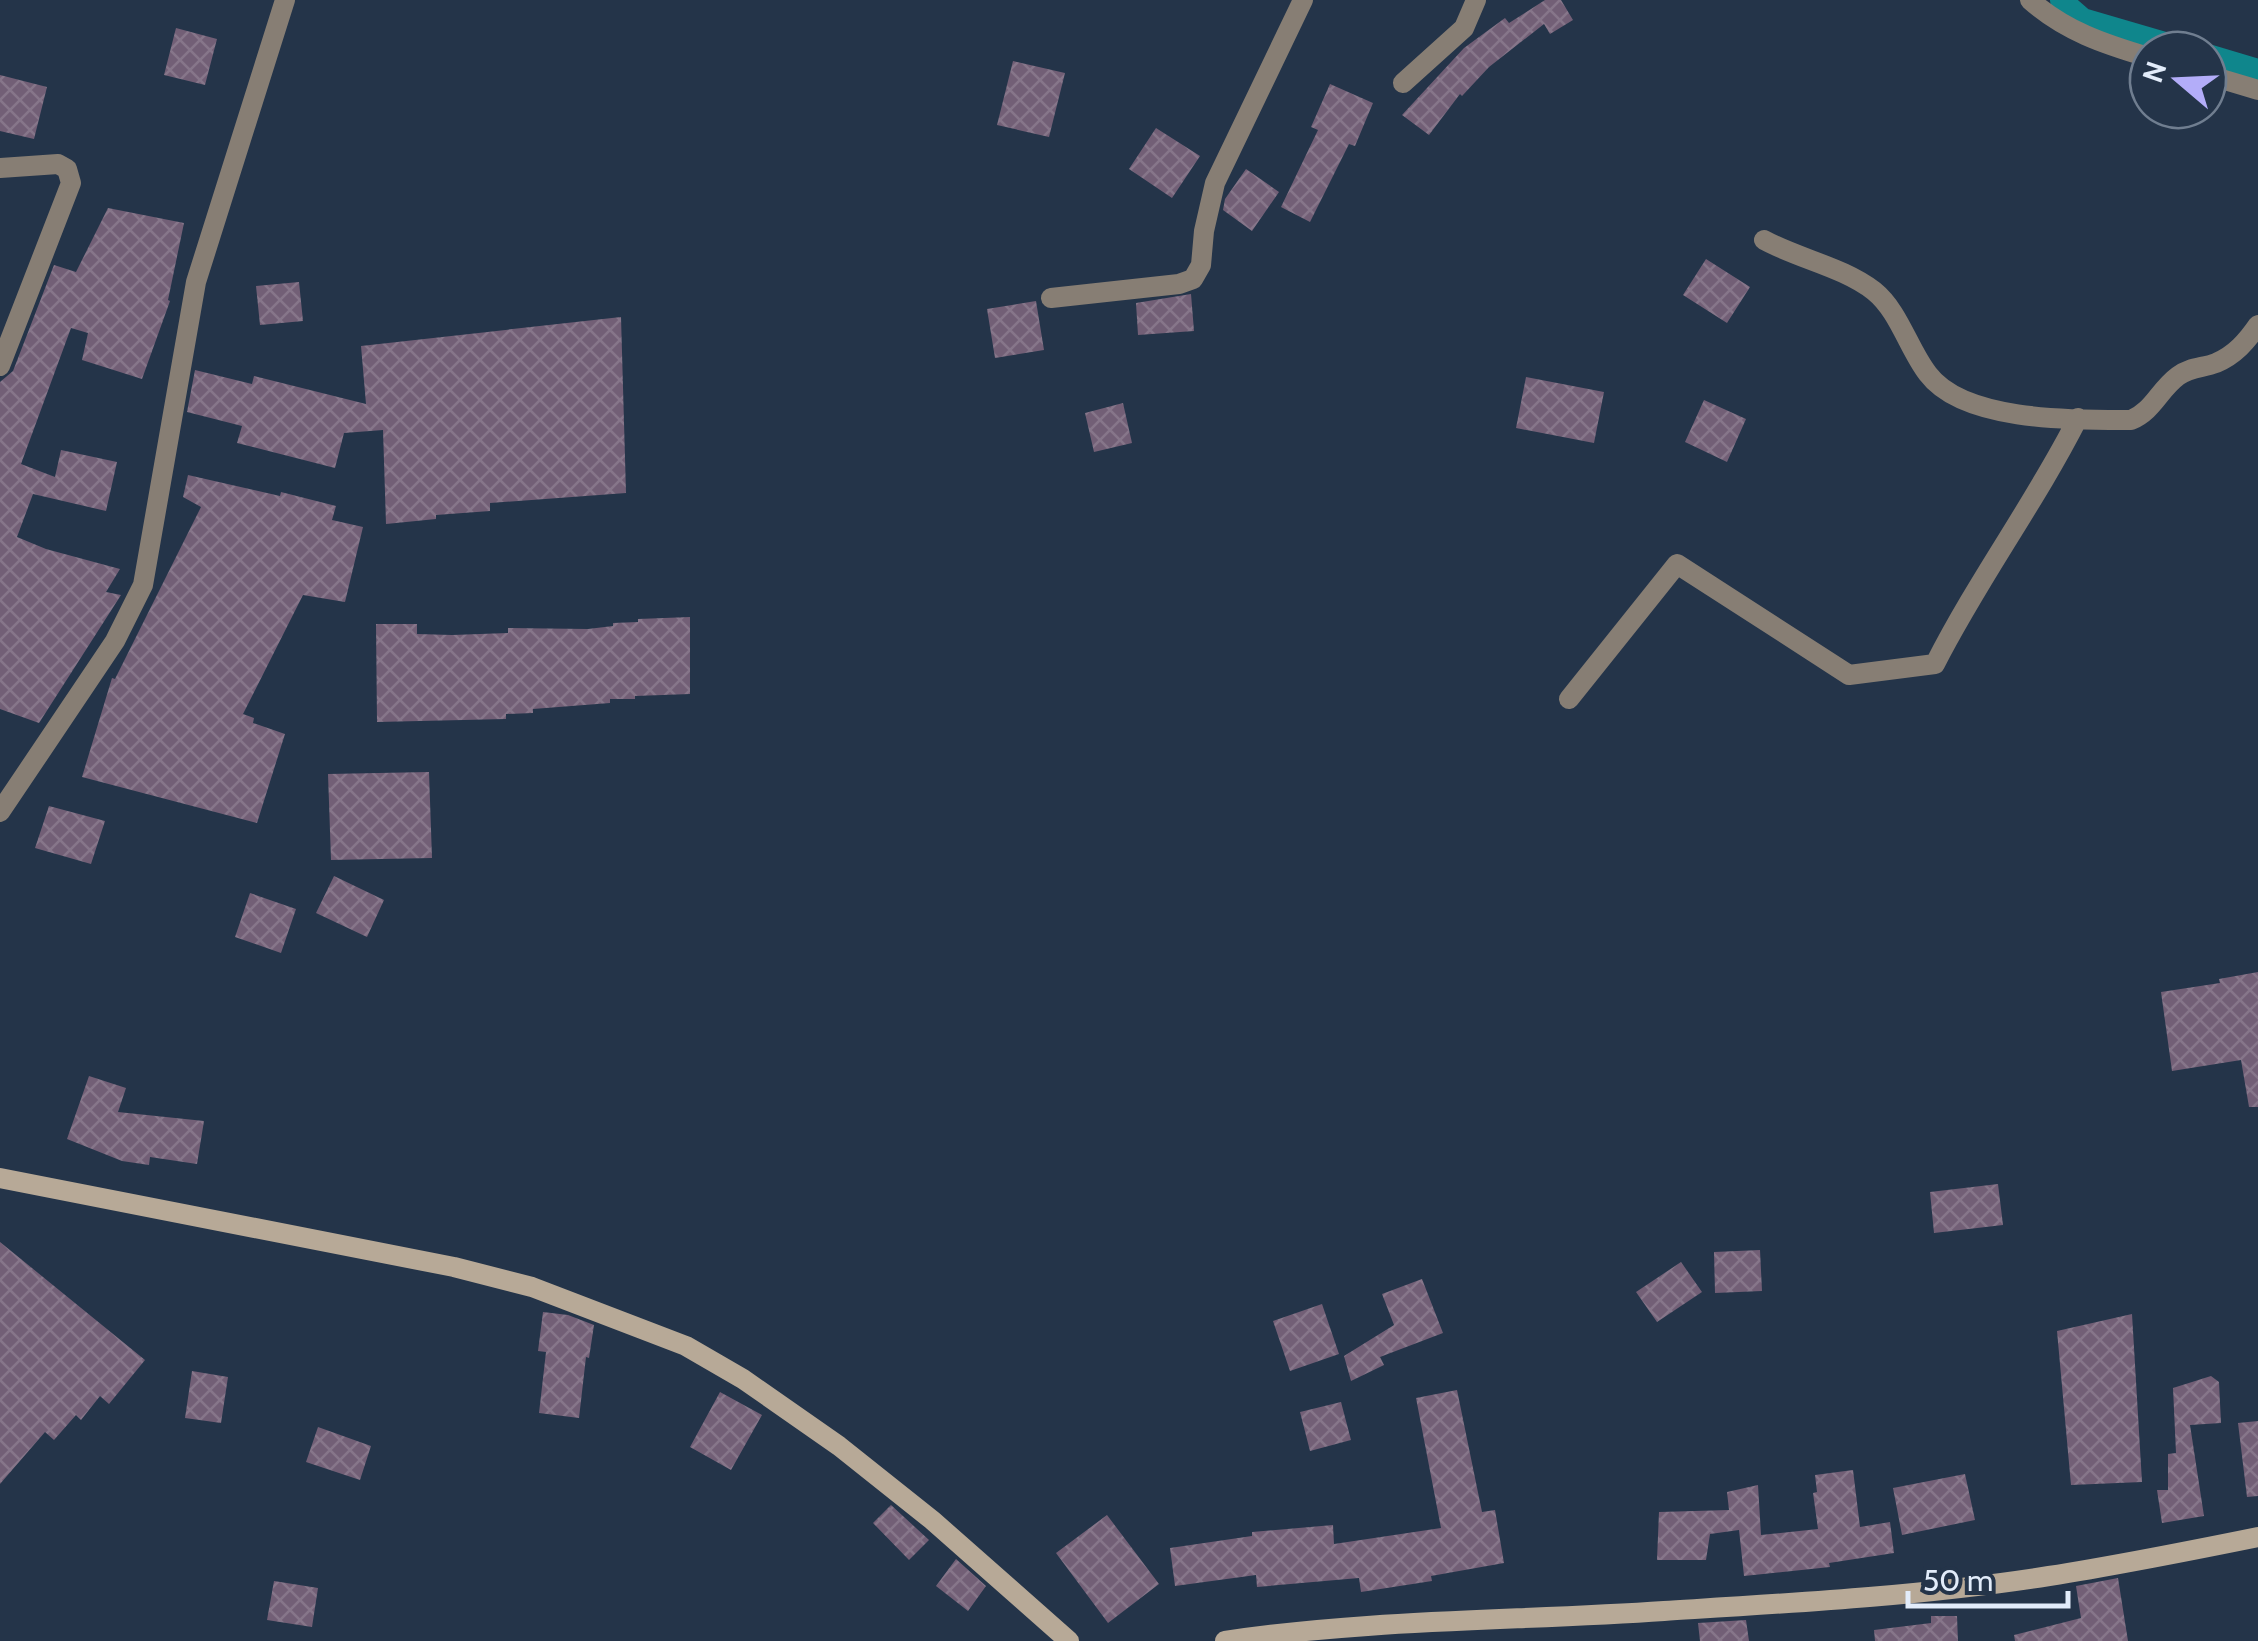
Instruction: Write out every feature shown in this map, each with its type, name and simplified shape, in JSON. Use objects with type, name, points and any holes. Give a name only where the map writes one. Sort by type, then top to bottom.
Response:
[{"type":"street","points":[[1,806],[114,641],[143,586],[196,282],[286,0]]},
{"type":"street","points":[[1050,298],[1179,284],[1192,279],[1200,265],[1215,183],[1302,0]]},
{"type":"street","points":[[1403,83],[1464,28],[1476,0]]},
{"type":"street","points":[[2030,0],[2065,27],[2128,51]]},
{"type":"street","points":[[2228,81],[2258,90]]},
{"type":"street","points":[[0,168],[58,164],[67,169],[71,183],[0,366]]},
{"type":"street","points":[[1764,240],[1862,283],[1879,295],[1932,380],[1959,399],[2001,412],[2130,420],[2143,415],[2176,377],[2237,351],[2258,325]]},
{"type":"street","points":[[1569,699],[1677,564],[1849,675],[1935,664],[1961,612],[2054,466],[2078,418]]},
{"type":"street","points":[[0,1178],[454,1266],[532,1287],[686,1346],[840,1446],[932,1520],[1069,1641]]},
{"type":"street","points":[[1225,1641],[1382,1625],[1665,1611],[1924,1590],[2047,1576],[2258,1537]]},
{"type":"building","points":[[1545,0],[1561,0],[1573,20],[1550,34],[1544,24],[1489,67],[1460,94],[1429,135],[1402,115],[1464,48],[1505,18],[1509,23]]},
{"type":"building","points":[[176,28],[217,39],[205,85],[164,75]]},
{"type":"building","points":[[1013,61],[1065,73],[1049,137],[997,125]]},
{"type":"building","points":[[0,75],[47,87],[34,139],[0,131]]},
{"type":"building","points":[[1330,84],[1373,103],[1355,146],[1349,144],[1310,222],[1281,207],[1318,130],[1311,127]]},
{"type":"building","points":[[1156,128],[1200,156],[1172,198],[1129,169]]},
{"type":"building","points":[[1246,169],[1279,192],[1252,231],[1223,210],[1225,199]]},
{"type":"building","points":[[108,208],[184,223],[170,301],[142,379],[82,360],[88,333],[71,328],[21,464],[55,477],[61,450],[117,462],[106,511],[33,494],[17,537],[120,569],[106,592],[121,595],[39,723],[0,709],[0,382],[13,371],[54,265],[76,272]]},
{"type":"building","points":[[1706,259],[1750,287],[1727,323],[1683,295]]},
{"type":"building","points":[[299,282],[303,321],[260,325],[256,286]]},
{"type":"building","points":[[1191,294],[1194,331],[1138,335],[1136,303]]},
{"type":"building","points":[[1036,301],[1044,350],[995,358],[987,309]]},
{"type":"building","points":[[621,317],[626,493],[490,503],[490,511],[386,524],[383,430],[344,433],[335,468],[237,443],[242,426],[187,412],[195,370],[252,384],[254,376],[366,404],[361,346]]},
{"type":"building","points":[[1526,377],[1604,392],[1594,443],[1516,428]]},
{"type":"building","points":[[1704,400],[1746,419],[1727,462],[1685,442]]},
{"type":"building","points":[[1123,403],[1132,443],[1094,452],[1085,413]]},
{"type":"building","points":[[188,475],[336,506],[332,520],[363,527],[345,602],[303,595],[243,714],[254,718],[253,723],[285,734],[257,823],[82,777],[112,678],[115,679],[201,507],[183,497]]},
{"type":"building","points":[[690,617],[690,694],[635,696],[610,699],[610,703],[533,709],[533,713],[506,714],[506,719],[377,722],[376,624],[417,624],[417,634],[452,635],[508,633],[508,628],[588,629],[638,619]]},
{"type":"building","points":[[429,772],[432,858],[331,860],[328,774]]},
{"type":"building","points":[[49,806],[105,821],[91,864],[35,848]]},
{"type":"building","points":[[334,876],[384,900],[367,937],[316,913]]},
{"type":"building","points":[[250,893],[296,909],[281,953],[235,937]]},
{"type":"building","points":[[2258,972],[2258,1107],[2249,1107],[2241,1060],[2172,1071],[2161,992],[2220,983],[2219,979]]},
{"type":"building","points":[[89,1076],[126,1088],[118,1112],[204,1121],[197,1164],[150,1157],[149,1165],[122,1161],[67,1139]]},
{"type":"building","points":[[1998,1184],[2003,1225],[1934,1233],[1930,1192]]},
{"type":"building","points":[[0,1242],[145,1360],[109,1404],[100,1396],[81,1420],[76,1415],[54,1440],[45,1432],[0,1484]]},
{"type":"building","points":[[1760,1250],[1762,1291],[1715,1293],[1714,1252]]},
{"type":"building","points":[[1681,1262],[1702,1292],[1657,1322],[1636,1292]]},
{"type":"building","points":[[1422,1279],[1443,1333],[1380,1357],[1384,1365],[1351,1381],[1344,1356],[1394,1325],[1382,1294]]},
{"type":"building","points":[[1322,1304],[1339,1354],[1290,1371],[1273,1321]]},
{"type":"building","points":[[543,1312],[568,1315],[594,1325],[579,1418],[539,1413],[546,1352],[538,1351]]},
{"type":"building","points":[[2132,1314],[2142,1482],[2071,1485],[2057,1331]]},
{"type":"building","points":[[192,1371],[228,1377],[221,1423],[185,1418]]},
{"type":"building","points":[[2211,1376],[2219,1382],[2221,1423],[2190,1425],[2204,1516],[2162,1523],[2157,1490],[2168,1490],[2168,1454],[2176,1453],[2173,1388]]},
{"type":"building","points":[[1457,1390],[1482,1512],[1495,1510],[1504,1563],[1431,1576],[1432,1581],[1361,1592],[1359,1578],[1257,1587],[1256,1575],[1175,1586],[1170,1548],[1252,1536],[1252,1532],[1333,1525],[1334,1544],[1441,1528],[1416,1398]]},
{"type":"building","points":[[720,1392],[762,1415],[731,1470],[690,1447]]},
{"type":"building","points":[[1341,1402],[1351,1440],[1310,1451],[1300,1412]]},
{"type":"building","points":[[2258,1421],[2258,1496],[2247,1497],[2238,1423]]},
{"type":"building","points":[[318,1427],[371,1446],[360,1480],[306,1462]]},
{"type":"building","points":[[1853,1470],[1860,1527],[1890,1522],[1894,1553],[1829,1563],[1830,1567],[1744,1576],[1739,1530],[1710,1534],[1706,1560],[1657,1560],[1659,1512],[1729,1510],[1727,1492],[1758,1485],[1761,1535],[1818,1529],[1815,1475]]},
{"type":"building","points":[[1965,1474],[1975,1520],[1902,1535],[1893,1488]]},
{"type":"building","points":[[891,1505],[929,1540],[909,1560],[873,1523]]},
{"type":"building","points":[[1107,1515],[1159,1584],[1108,1623],[1056,1553]]},
{"type":"building","points":[[956,1559],[986,1586],[968,1611],[936,1586]]},
{"type":"building","points":[[2118,1578],[2128,1641],[2015,1641],[2014,1635],[2081,1618],[2076,1586]]},
{"type":"building","points":[[274,1581],[318,1588],[312,1627],[267,1620]]},
{"type":"building","points":[[1931,1616],[1957,1616],[1958,1641],[1875,1641],[1874,1630],[1931,1623]]},
{"type":"building","points":[[1746,1620],[1749,1641],[1700,1641],[1698,1623]]},
{"type":"waterway","points":[[2061,0],[2083,19],[2128,32]]},
{"type":"waterway","points":[[2228,61],[2258,70]]}]
